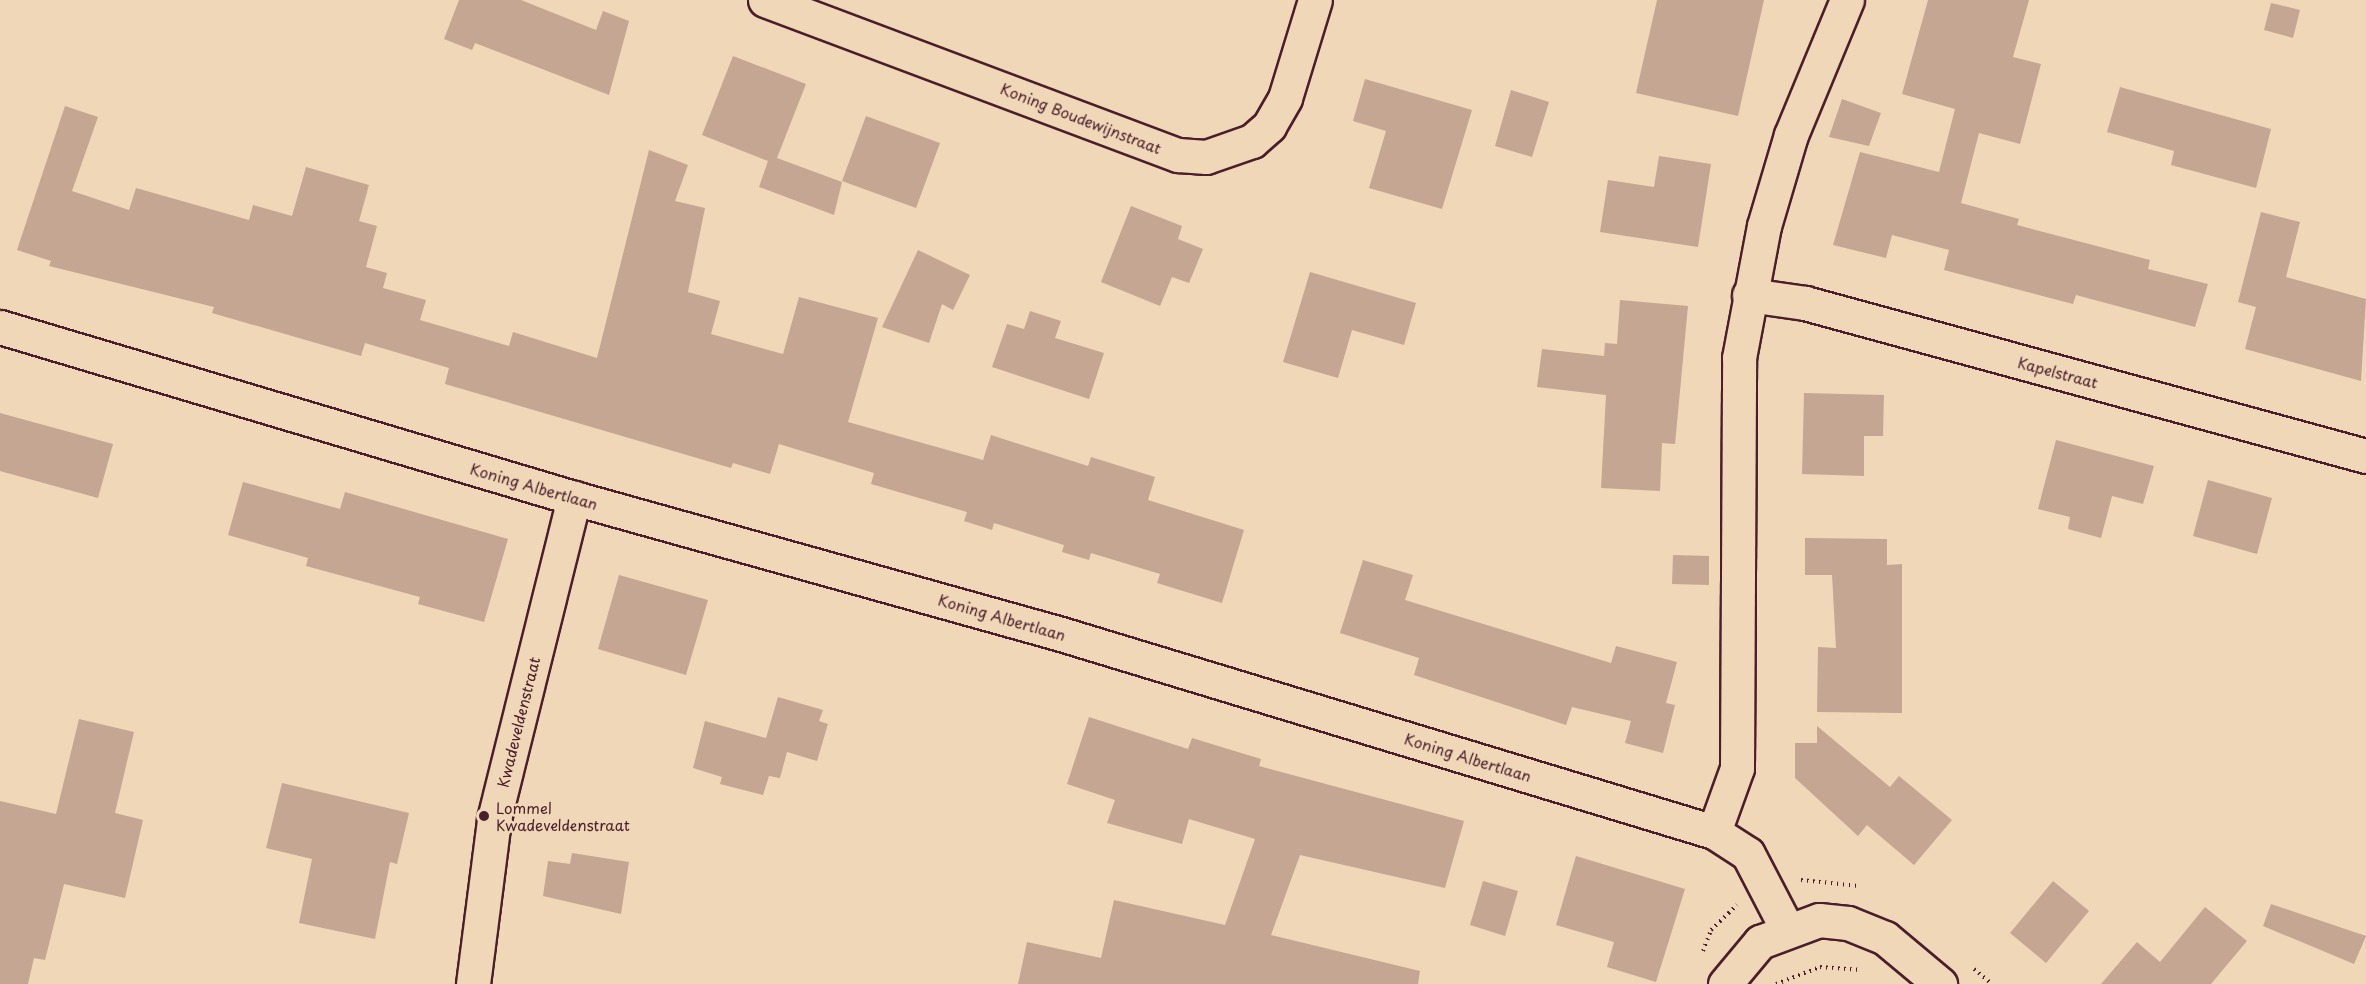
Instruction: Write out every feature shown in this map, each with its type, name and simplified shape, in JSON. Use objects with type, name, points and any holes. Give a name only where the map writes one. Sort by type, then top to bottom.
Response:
[{"type":"street","name":"Koning Boudewijnstraat","points":[[765,0],[1178,155],[1206,157],[1252,141],[1269,126],[1285,98],[1315,0]]},
{"type":"street","points":[[1714,832],[1737,768],[1738,370],[1749,295],[1791,135],[1847,0]]},
{"type":"street","name":"Kapelstraat","points":[[1749,295],[1805,303],[2366,456]]},
{"type":"street","name":"Koning Albertlaan","points":[[0,327],[574,498],[1061,634],[1714,832],[1748,854],[1787,929]]},
{"type":"street","name":"Kwadeveldenstraat","points":[[473,984],[494,819],[574,498]]},
{"type":"street","points":[[1725,984],[1748,951],[1787,929],[1819,920],[1864,929],[1893,944],[1940,984]]},
{"type":"path","points":[[1776,984],[1801,971],[1833,966],[1871,974]]},
{"type":"building","points":[[459,0],[521,0],[596,30],[603,11],[629,21],[609,95],[475,43],[472,50],[444,39]]},
{"type":"building","points":[[1657,0],[1764,0],[1738,116],[1636,93]]},
{"type":"building","points":[[1928,0],[2029,0],[2013,57],[2041,64],[2020,144],[1979,133],[1961,203],[2019,219],[2017,225],[2150,260],[2148,269],[2208,284],[2195,327],[2076,295],[2073,304],[1944,270],[1949,250],[1892,235],[1886,258],[1833,245],[1860,152],[1939,172],[1955,109],[1902,94]]},
{"type":"building","points":[[2271,3],[2300,10],[2293,38],[2264,30]]},
{"type":"building","points":[[733,56],[806,84],[777,158],[842,182],[834,215],[759,187],[768,161],[702,135]]},
{"type":"building","points":[[1365,79],[1472,110],[1442,209],[1369,188],[1386,131],[1353,121]]},
{"type":"building","points":[[2120,87],[2271,129],[2256,188],[2171,165],[2174,151],[2107,132]]},
{"type":"building","points":[[1511,90],[1549,102],[1532,157],[1495,146]]},
{"type":"building","points":[[1842,99],[1881,113],[1869,146],[1829,137]]},
{"type":"building","points":[[65,106],[98,117],[72,191],[129,210],[136,188],[249,220],[253,205],[292,216],[306,167],[369,185],[359,221],[377,226],[366,267],[387,273],[383,288],[426,300],[420,320],[509,346],[513,332],[597,358],[649,150],[688,165],[675,201],[705,208],[688,292],[720,301],[711,334],[783,354],[799,297],[878,318],[848,422],[983,460],[991,435],[1088,466],[1091,457],[1155,477],[1148,500],[1244,530],[1222,603],[1157,583],[1160,574],[1091,553],[1089,560],[1062,552],[1064,545],[994,523],[992,530],[964,521],[967,512],[871,484],[874,473],[779,444],[770,474],[733,463],[731,468],[445,384],[449,368],[365,343],[361,356],[212,313],[214,307],[49,266],[51,261],[17,250]]},
{"type":"building","points":[[866,116],[940,143],[916,208],[842,181]]},
{"type":"building","points":[[1659,156],[1711,164],[1698,247],[1600,232],[1608,180],[1654,187]]},
{"type":"building","points":[[1131,206],[1182,226],[1178,239],[1203,249],[1189,283],[1172,277],[1160,306],[1101,282]]},
{"type":"building","points":[[2261,212],[2300,222],[2286,277],[2366,299],[2361,381],[2245,349],[2256,307],[2238,302]]},
{"type":"building","points":[[918,250],[970,275],[953,310],[942,304],[929,343],[882,327]]},
{"type":"building","points":[[1310,272],[1416,303],[1404,345],[1352,330],[1338,378],[1283,362]]},
{"type":"building","points":[[1620,300],[1688,306],[1675,444],[1662,443],[1660,491],[1601,488],[1606,395],[1537,387],[1542,349],[1604,356],[1605,343],[1617,344]]},
{"type":"building","points":[[1030,311],[1061,321],[1055,338],[1104,353],[1089,399],[992,367],[1007,324],[1024,329]]},
{"type":"building","points":[[1804,393],[1884,395],[1883,436],[1864,436],[1864,476],[1802,474]]},
{"type":"building","points":[[0,413],[113,444],[98,498],[0,471]]},
{"type":"building","points":[[2056,440],[2154,466],[2143,504],[2112,496],[2101,538],[2068,529],[2070,517],[2038,509]]},
{"type":"building","points":[[2208,480],[2272,498],[2257,554],[2193,536]]},
{"type":"building","points":[[243,482],[340,509],[345,492],[508,539],[484,622],[418,604],[420,597],[306,566],[308,558],[228,535]]},
{"type":"building","points":[[1805,538],[1887,539],[1887,565],[1902,564],[1902,713],[1817,712],[1818,647],[1836,648],[1832,575],[1805,575]]},
{"type":"building","points":[[1673,555],[1709,556],[1709,585],[1672,584]]},
{"type":"building","points":[[1363,560],[1413,575],[1405,600],[1611,663],[1616,646],[1677,662],[1666,703],[1675,705],[1663,753],[1625,743],[1631,721],[1572,707],[1566,725],[1414,675],[1419,658],[1340,633]]},
{"type":"building","points":[[619,575],[708,600],[686,675],[598,649]]},
{"type":"building","points":[[778,697],[823,710],[819,721],[828,724],[817,761],[787,752],[780,778],[769,776],[763,795],[720,784],[722,777],[693,768],[705,721],[766,738]]},
{"type":"building","points":[[1089,717],[1188,749],[1192,738],[1261,759],[1259,766],[1464,821],[1445,888],[1300,855],[1271,935],[1420,971],[1418,984],[1018,984],[1027,942],[1101,958],[1114,900],[1225,925],[1255,839],[1189,819],[1182,844],[1107,823],[1115,800],[1067,784]]},
{"type":"building","points":[[79,719],[134,732],[115,813],[143,820],[125,898],[64,884],[45,960],[34,958],[28,984],[0,984],[0,801],[56,814]]},
{"type":"building","points":[[1817,726],[1890,787],[1899,776],[1952,820],[1914,865],[1867,825],[1858,836],[1795,778],[1795,743],[1817,743]]},
{"type":"building","points":[[282,783],[409,813],[397,864],[390,862],[375,939],[299,923],[312,859],[266,848]]},
{"type":"building","points":[[572,853],[629,862],[621,914],[543,896],[548,861],[570,864]]},
{"type":"building","points":[[1576,856],[1685,889],[1656,982],[1607,967],[1614,942],[1556,925]]},
{"type":"building","points":[[1483,881],[1518,891],[1505,936],[1470,925]]},
{"type":"building","points":[[2053,881],[2089,911],[2046,963],[2010,933]]},
{"type":"building","points":[[2271,904],[2366,936],[2354,964],[2263,926]]},
{"type":"building","points":[[2205,907],[2247,941],[2211,984],[2101,984],[2137,942],[2160,962]]},
{"type":"place","name":"Lommel Kwadeveldenstraat","points":[[484,816]]}]
